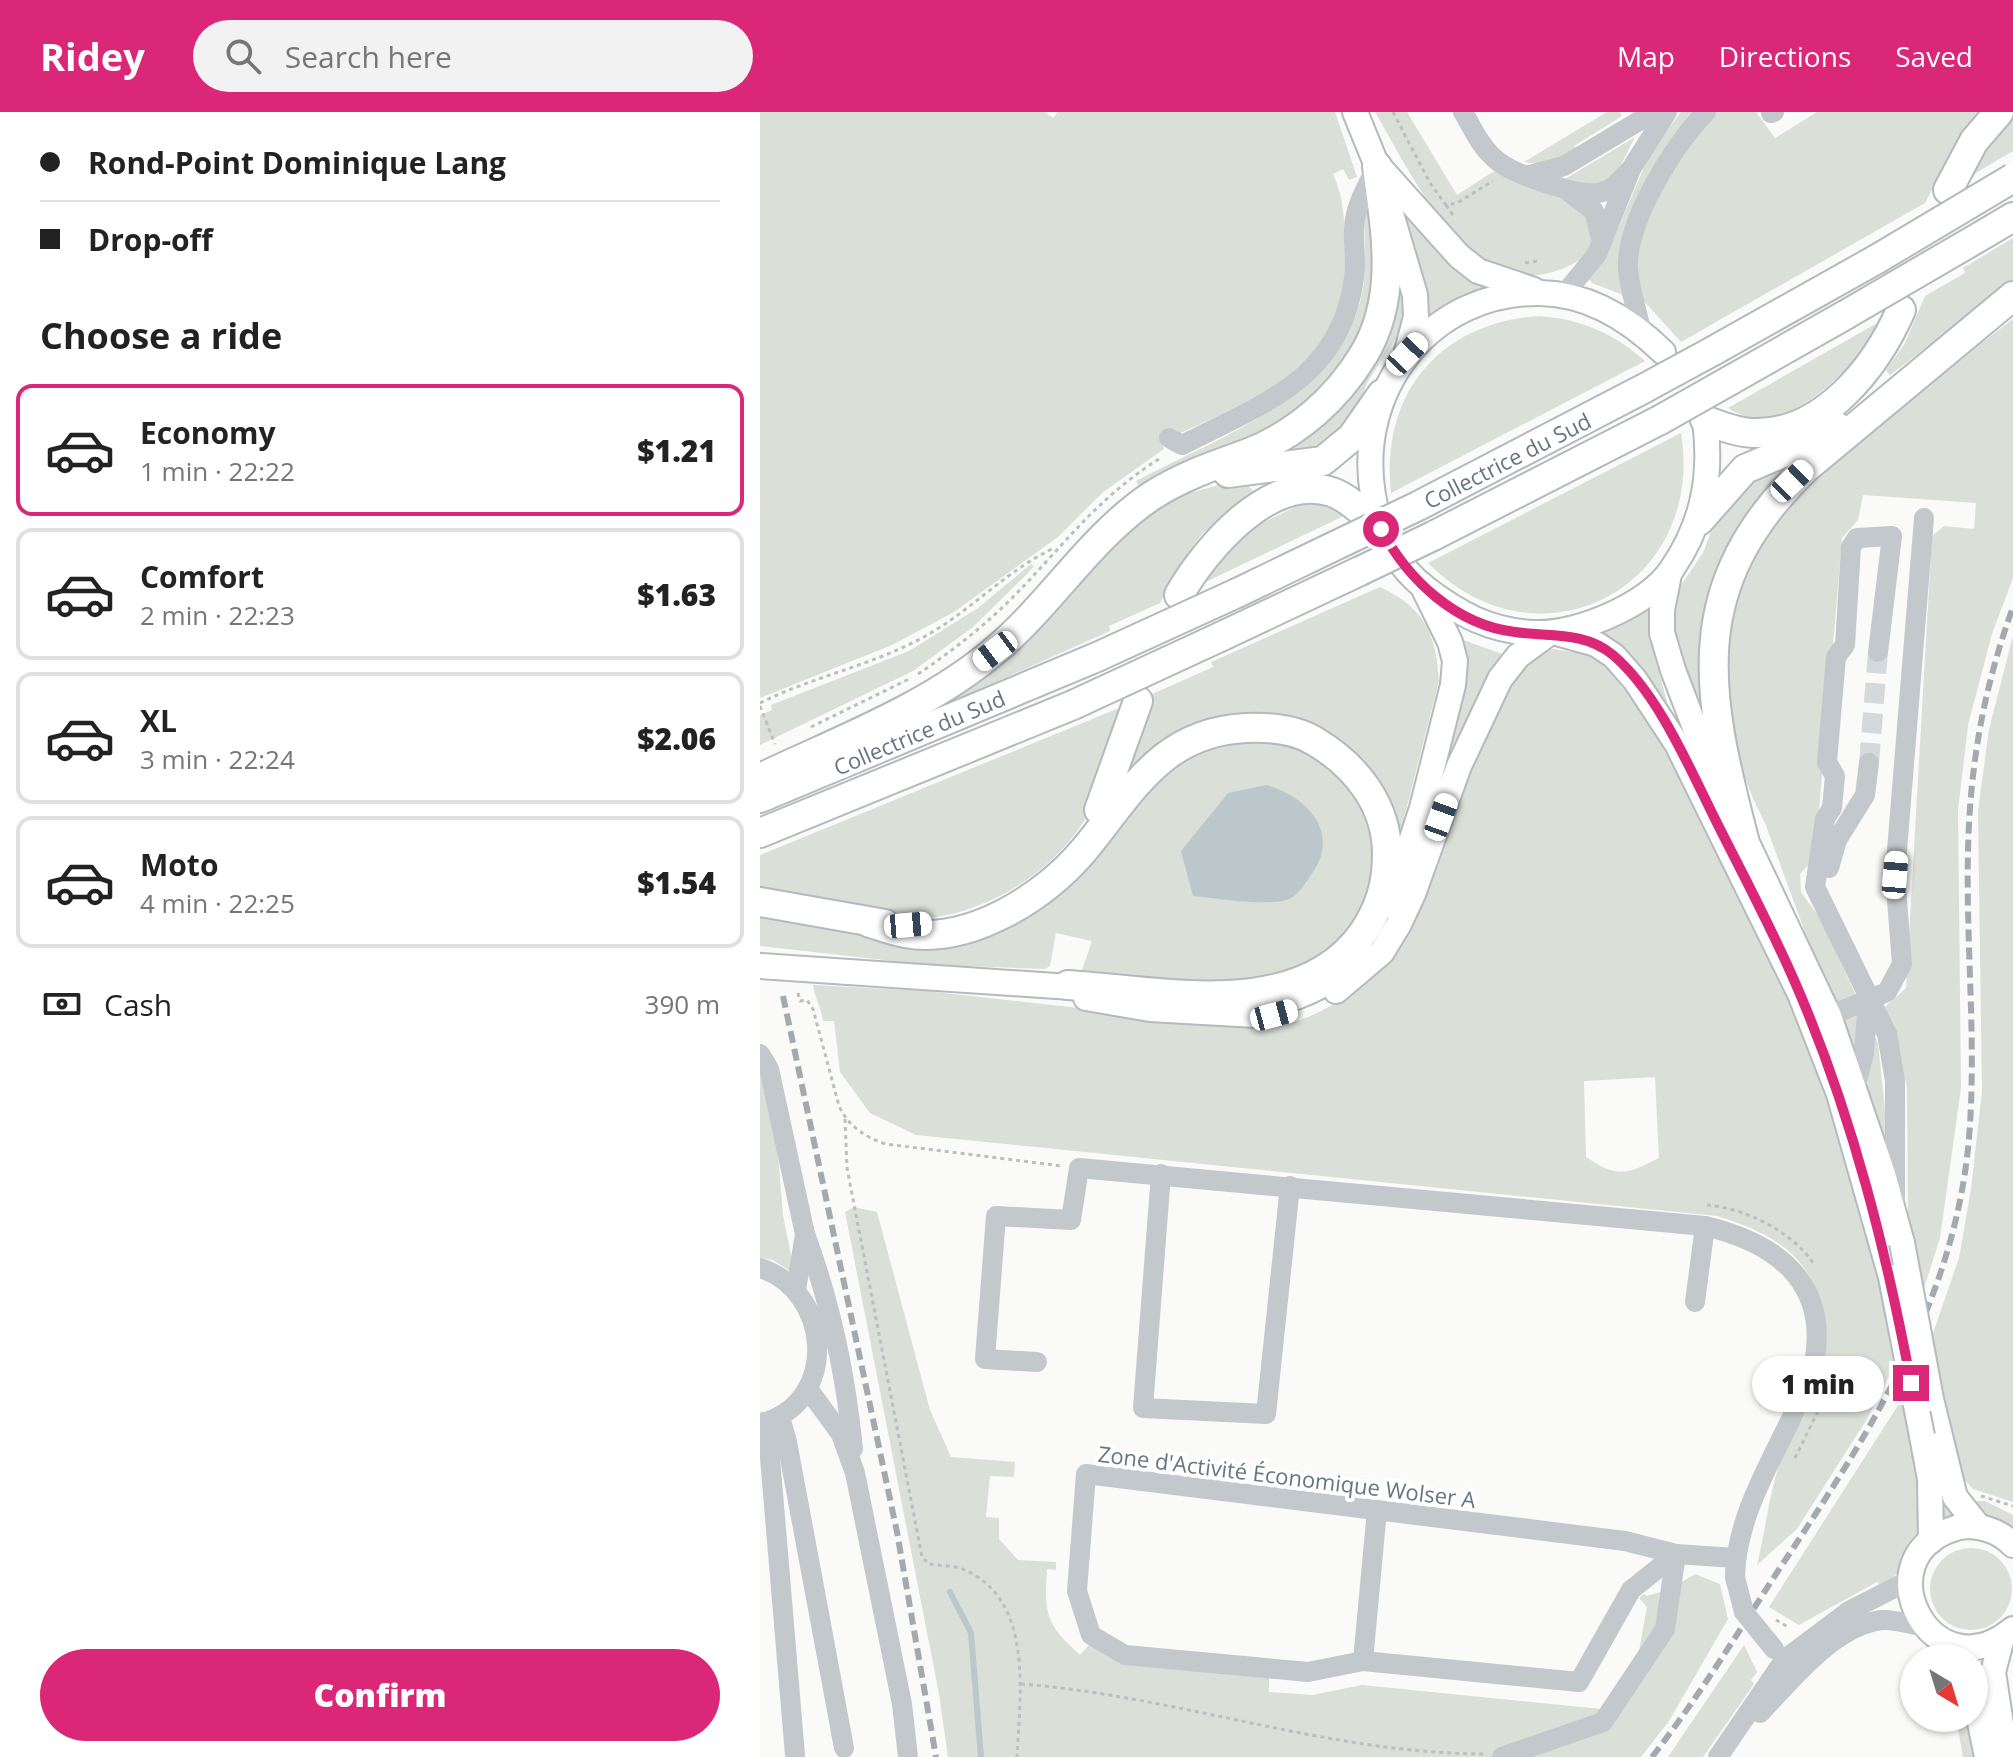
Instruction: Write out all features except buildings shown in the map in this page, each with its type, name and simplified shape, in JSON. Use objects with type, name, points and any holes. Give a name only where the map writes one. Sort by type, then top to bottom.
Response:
[{"type":"highway","points":[[1948,190],[1974,141],[1999,112]]},
{"type":"highway","points":[[760,778],[932,695],[969,670],[1024,625],[1101,539],[1152,496],[1197,470],[1273,442],[1325,405],[1349,377],[1380,322],[1388,284],[1377,166]]},
{"type":"highway","name":"Collectrice du Sud","points":[[760,798],[1097,657],[1418,506],[1713,351],[2013,178]]},
{"type":"highway","name":"Collectrice du Sud","points":[[760,833],[1073,705],[1433,536],[1660,420],[2013,217]]},
{"type":"highway","points":[[1744,839],[1718,739],[1712,683],[1713,645],[1721,602],[1735,565],[1779,494],[2013,296]]},
{"type":"highway","points":[[1705,420],[1752,433],[1777,431],[1827,407],[1872,365],[1901,310]]},
{"type":"highway","points":[[1699,521],[1745,469],[1811,441],[1939,356]]},
{"type":"highway","points":[[1152,496],[1200,479],[1323,461],[1352,437],[1382,394]]},
{"type":"highway","points":[[1179,595],[1194,568],[1239,520],[1297,491],[1335,493],[1381,529]]},
{"type":"highway","points":[[870,923],[947,922],[1016,899],[1047,876],[1098,814],[1138,701]]},
{"type":"highway","points":[[760,902],[907,933],[945,932],[991,920],[1031,899],[1060,876],[1085,849],[1127,790],[1155,762],[1187,742],[1223,729],[1266,727],[1305,735],[1351,766],[1367,788],[1380,812],[1387,844],[1387,881],[1375,915],[1349,952],[1324,972],[1295,985],[1256,993],[1204,994],[1068,985]]},
{"type":"main road","points":[[1355,112],[1377,166],[1415,295],[1416,317],[1407,354]]},
{"type":"main road","points":[[1377,166],[1459,256],[1478,271],[1613,313],[1641,330],[1663,352]]},
{"type":"main road","points":[[1552,295],[1496,299],[1471,307],[1425,334],[1407,354],[1382,394],[1369,447],[1374,501],[1381,529],[1398,559],[1449,608],[1480,623],[1513,632],[1553,634],[1596,644],[1614,656],[1635,680],[1677,744],[1794,979],[1853,1141],[1891,1277],[1930,1479],[1931,1541]]},
{"type":"main road","points":[[1705,420],[1709,465],[1699,521],[1669,574],[1662,610],[1666,646],[1705,754],[1804,957],[1855,1088],[1899,1232],[1931,1399],[1955,1497],[1979,1527],[2012,1542]]},
{"type":"main road","points":[[1004,985],[1150,1009],[1238,1016],[1274,1015],[1337,991],[1382,952],[1399,924],[1413,894],[1459,766],[1500,679],[1518,656],[1553,634],[1617,611],[1669,574]]},
{"type":"main road","points":[[760,966],[1004,985],[1068,985],[1245,1007],[1278,1003],[1311,992],[1355,962],[1387,915],[1422,808],[1453,685],[1455,661],[1450,642],[1422,585]]},
{"type":"main road","points":[[1947,1644],[1925,1627],[1916,1613],[1910,1580],[1921,1552],[1931,1541],[1953,1529],[1979,1527]]},
{"type":"main road","points":[[1978,1644],[2008,1633]]},
{"type":"main road","points":[[2006,1757],[1993,1672],[2008,1633]]},
{"type":"main road","points":[[1982,1732],[1987,1757]]},
{"type":"street","points":[[1463,112],[1486,150],[1520,172],[1562,188],[1597,193],[1609,189],[1631,169]]},
{"type":"street","points":[[1520,172],[1564,166],[1654,112]]},
{"type":"street","points":[[1552,295],[1602,243],[1631,169],[1667,112]]},
{"type":"street","points":[[1641,330],[1628,269],[1631,244],[1665,163],[1706,112]]},
{"type":"street","points":[[1169,438],[1182,445],[1277,396],[1300,382],[1322,358],[1341,330],[1352,300],[1356,268],[1353,225],[1362,195],[1377,166]]},
{"type":"street","points":[[1562,188],[1594,211],[1602,243]]},
{"type":"street","points":[[1853,1141],[1848,1091],[1824,1026],[1829,1016],[1887,992],[1902,964],[1895,875],[1924,518]]},
{"type":"street","points":[[1878,652],[1892,536],[1857,538],[1851,547],[1845,645],[1836,657],[1827,762],[1835,776],[1832,808],[1825,819],[1815,887],[1887,1034],[1895,1081],[1899,1232]]},
{"type":"street","points":[[1829,916],[1829,865],[1837,840],[1865,795],[1869,763]]},
{"type":"street","points":[[1855,1088],[1864,1053],[1868,1000]]},
{"type":"street","points":[[760,1054],[769,1069],[846,1402],[855,1473],[902,1704],[908,1757]]},
{"type":"street","points":[[1037,1362],[985,1359],[996,1216],[1071,1220],[1079,1168],[1705,1226],[1742,1235],[1792,1267],[1806,1290],[1814,1317],[1816,1346],[1812,1374],[1748,1509],[1735,1568],[1744,1612],[1780,1654],[1807,1664]]},
{"type":"street","points":[[1161,1174],[1143,1408],[1266,1414],[1290,1186]]},
{"type":"street","points":[[1695,1302],[1705,1226]]},
{"type":"street","points":[[796,1290],[805,1234]]},
{"type":"street","points":[[760,1268],[781,1276],[796,1290],[807,1304],[818,1338],[818,1356],[808,1389],[796,1406],[768,1421]]},
{"type":"street","points":[[808,1389],[841,1434],[855,1473]]},
{"type":"street","points":[[768,1421],[787,1442],[844,1748]]},
{"type":"street","points":[[768,1421],[795,1755]]},
{"type":"street","name":"Zone d'Activité Économique Wolser A","points":[[1676,1554],[1631,1590],[1579,1682],[1363,1661],[1308,1672],[1125,1655],[1091,1635],[1077,1591],[1086,1474],[1625,1541],[1735,1568]]},
{"type":"street","points":[[1363,1661],[1377,1510]]},
{"type":"street","points":[[1503,1755],[1603,1722],[1665,1629],[1676,1554]]},
{"type":"street","points":[[1721,1754],[1780,1654],[1910,1580]]},
{"type":"street","points":[[1721,1754],[1807,1664],[1856,1628],[1884,1620],[1925,1627]]},
{"type":"path","points":[[1393,112],[1430,183],[1463,227]]},
{"type":"path","points":[[1446,205],[1457,203],[1520,172]]},
{"type":"path","points":[[1514,262],[1538,261]]},
{"type":"path","points":[[767,748],[775,744],[760,704],[875,661],[922,638],[963,613],[1027,561],[1056,547],[1007,603],[945,656],[870,700],[802,731]]},
{"type":"path","points":[[798,993],[800,1001],[807,1000],[813,1009],[831,1086],[845,1119],[847,1168],[922,1557],[929,1564],[963,1568],[995,1588],[1009,1608],[1021,1684],[1017,1757]]},
{"type":"path","points":[[845,1119],[861,1133],[886,1144],[1079,1168]]},
{"type":"path","points":[[1705,1205],[1749,1215],[1795,1241],[1816,1269]]},
{"type":"path","points":[[1788,1470],[1819,1409]]},
{"type":"path","points":[[1772,1618],[1790,1628]]},
{"type":"path","points":[[1021,1684],[1077,1688],[1278,1730],[1421,1753],[1503,1755]]},
{"type":"shaded area","points":[[760,112],[1045,112],[1053,118],[1058,112],[1335,112],[1357,177],[1349,180],[1343,169],[1333,174],[1341,200],[1346,246],[1344,288],[1333,322],[1314,350],[1290,374],[1230,410],[1161,442],[1164,449],[1102,493],[1058,537],[954,612],[892,645],[760,698]]},
{"type":"shaded area","points":[[1375,112],[1407,112],[1457,195],[1494,171],[1571,200],[1588,214],[1594,231],[1591,246],[1582,258],[1567,267],[1531,276],[1498,271],[1478,259],[1460,242],[1427,200]]},
{"type":"shaded area","points":[[1607,112],[1619,112],[1622,116],[1574,146],[1576,150],[1551,161],[1524,162]]},
{"type":"shaded area","points":[[1681,112],[1698,112],[1661,159],[1623,295],[1592,283],[1588,278],[1605,259],[1651,151]]},
{"type":"shaded area","points":[[1715,112],[1756,112],[1775,138],[1817,112],[1980,112],[1958,140],[1925,203],[1681,342],[1643,300],[1638,287],[1637,246],[1671,166]]},
{"type":"shaded area","points":[[2013,113],[2013,151],[1964,180]]},
{"type":"shaded area","points":[[1635,137],[1616,175],[1596,186],[1565,179]]},
{"type":"shaded area","points":[[1370,208],[1375,261],[1371,316],[1359,344],[1338,374],[1313,402],[1290,420],[1139,486],[1136,481],[1269,412],[1299,390],[1325,365],[1346,336],[1360,302],[1365,270],[1364,215]]},
{"type":"shaded area","points":[[1403,208],[1472,281],[1490,289],[1426,320]]},
{"type":"shaded area","points":[[2013,238],[2013,282],[1890,375],[1886,370],[1905,343],[1925,296],[1965,273],[1963,268]]},
{"type":"shaded area","points":[[1393,254],[1406,298],[1406,317],[1399,334],[1368,381],[1356,412],[1322,449],[1260,457],[1329,409]]},
{"type":"shaded area","points":[[1539,316],[1569,320],[1596,329],[1645,361],[1391,493],[1390,457],[1395,425],[1407,395],[1423,370],[1445,349],[1472,333],[1503,322]]},
{"type":"shaded area","points":[[1886,318],[1839,376],[1796,408],[1773,417],[1750,417],[1728,408]]},
{"type":"shaded area","points":[[2013,319],[2013,578],[1992,634],[1968,725],[1958,810],[1961,1088],[1940,1238],[1923,1291],[1908,1224],[1907,1087],[1885,1007],[1906,988],[1932,536],[1944,526],[1974,529],[1976,503],[1863,495],[1858,520],[1842,538],[1815,858],[1800,874],[1801,892],[1821,920],[1878,1043],[1891,1166],[1765,823],[1744,776],[1731,730],[1725,685],[1727,641],[1736,598],[1753,557],[1778,516],[1810,476]]},
{"type":"shaded area","points":[[1681,433],[1682,487],[1668,534],[1641,571],[1606,598],[1563,612],[1518,612],[1472,596],[1428,563]]},
{"type":"shaded area","points":[[1813,447],[1776,485],[1703,672],[1704,721],[1699,724],[1668,613],[1670,601],[1703,553],[1718,513],[1730,493]]},
{"type":"shaded area","points":[[1249,477],[1247,483],[1255,494],[1202,534],[1182,561],[1160,603],[1109,626],[1110,631],[944,705],[941,698],[1148,514],[1175,497]]},
{"type":"shaded area","points":[[1301,504],[1335,505],[1348,514],[1193,588],[1250,529]]},
{"type":"shaded area","points":[[1031,564],[1034,566],[1026,575],[973,627],[913,671],[760,745],[760,715],[772,710],[771,705],[909,651],[978,608]]},
{"type":"shaded area","points":[[1380,587],[1408,604],[1425,624],[1435,649],[1439,681],[1400,834],[1385,804],[1270,717],[1136,770],[1128,769],[1150,695],[1213,667],[1211,662]]},
{"type":"shaded area","points":[[1649,605],[1650,637],[1668,706],[1593,634]]},
{"type":"shaded area","points":[[2013,636],[2013,1502],[1973,1489],[1962,1477],[1932,1336],[1959,1258],[1971,1189],[1982,1091],[1978,811],[1989,729]]},
{"type":"shaded area","points":[[1458,638],[1502,654],[1450,751],[1445,749]]},
{"type":"shaded area","points":[[1553,649],[1590,655],[1606,665],[1651,726],[1767,939],[1857,1175],[1897,1361],[1867,1419],[1797,1529],[1757,1565],[1776,1475],[1810,1404],[1821,1367],[1821,1317],[1817,1294],[1809,1275],[1782,1245],[1741,1224],[1717,1216],[916,1135],[870,1113],[840,1072],[834,1021],[823,1021],[813,985],[925,991],[1232,1025],[1275,1026],[1317,1013],[1373,976],[1411,930],[1434,877],[1494,713],[1516,674],[1542,653]],"holes":[[[1655,1077],[1659,1158],[1622,1172],[1606,1168],[1586,1157],[1584,1081]]]},
{"type":"shaded area","points":[[1129,704],[1091,808],[1077,831],[1059,853],[1013,889],[960,912],[932,918],[905,919],[851,913],[760,896],[760,855]]},
{"type":"shaded area","points":[[1245,742],[1294,748],[1321,761],[1347,784],[1363,811],[1372,840],[1372,870],[1364,899],[1350,926],[1328,950],[1299,968],[1250,981],[1221,982],[1082,970],[1092,941],[1056,933],[1050,966],[1045,969],[929,965],[760,946],[760,913],[992,931],[1034,912],[1068,886],[1161,776],[1202,752]]},
{"type":"shaded area","points":[[1266,785],[1295,798],[1316,818],[1323,845],[1320,860],[1309,878],[1294,896],[1282,901],[1193,896],[1181,851],[1228,793]]},
{"type":"shaded area","points":[[760,1075],[778,1154],[783,1215],[792,1260],[790,1271],[773,1260],[760,1258]]},
{"type":"shaded area","points":[[854,1207],[877,1212],[930,1410],[951,1457],[1015,1462],[1014,1477],[990,1476],[986,1517],[999,1518],[999,1539],[1018,1560],[1056,1562],[1056,1570],[1047,1569],[1047,1609],[1054,1627],[1080,1655],[1090,1644],[1269,1675],[1269,1692],[1312,1695],[1362,1685],[1601,1709],[1639,1651],[1647,1607],[1639,1598],[1644,1594],[1647,1596],[1670,1589],[1695,1574],[1720,1584],[1728,1619],[1669,1721],[1641,1757],[948,1757],[939,1694],[845,1212]]},
{"type":"shaded area","points":[[1904,1396],[1938,1506],[1951,1502],[1958,1516],[1882,1588],[1877,1582],[1799,1625],[1769,1607]]},
{"type":"shaded area","points":[[1967,1501],[1985,1501],[2013,1515],[2013,1528],[1987,1519]]},
{"type":"shaded area","points":[[1971,1548],[1987,1551],[2000,1560],[2009,1573],[2012,1589],[2009,1605],[2000,1618],[1987,1627],[1971,1630],[1955,1627],[1942,1618],[1933,1605],[1930,1589],[1933,1573],[1942,1560],[1955,1551]]},
{"type":"shaded area","points":[[1744,1645],[1757,1672],[1751,1680],[1754,1684],[1703,1757],[1668,1757]]},
{"type":"shaded area","points":[[1959,1732],[1970,1732],[1976,1757],[1963,1757]]},
{"type":"waterway","points":[[950,1592],[971,1633],[981,1757]]},
{"type":"tunnel","points":[[1869,763],[1878,652]]},
{"type":"railway","points":[[1652,1757],[1717,1666],[1874,1419],[1926,1312],[1946,1256],[1960,1198],[1969,1138],[1972,1055],[1968,849],[1972,782],[1984,706],[2013,607]]},
{"type":"railway","points":[[783,996],[897,1532],[936,1757]]},
{"type":"route","points":[[1381,529],[1409,572],[1449,608],[1480,623],[1513,632],[1558,633],[1596,644],[1614,656],[1635,680],[1677,744],[1774,936],[1839,1094],[1891,1277],[1911,1383]]}]
